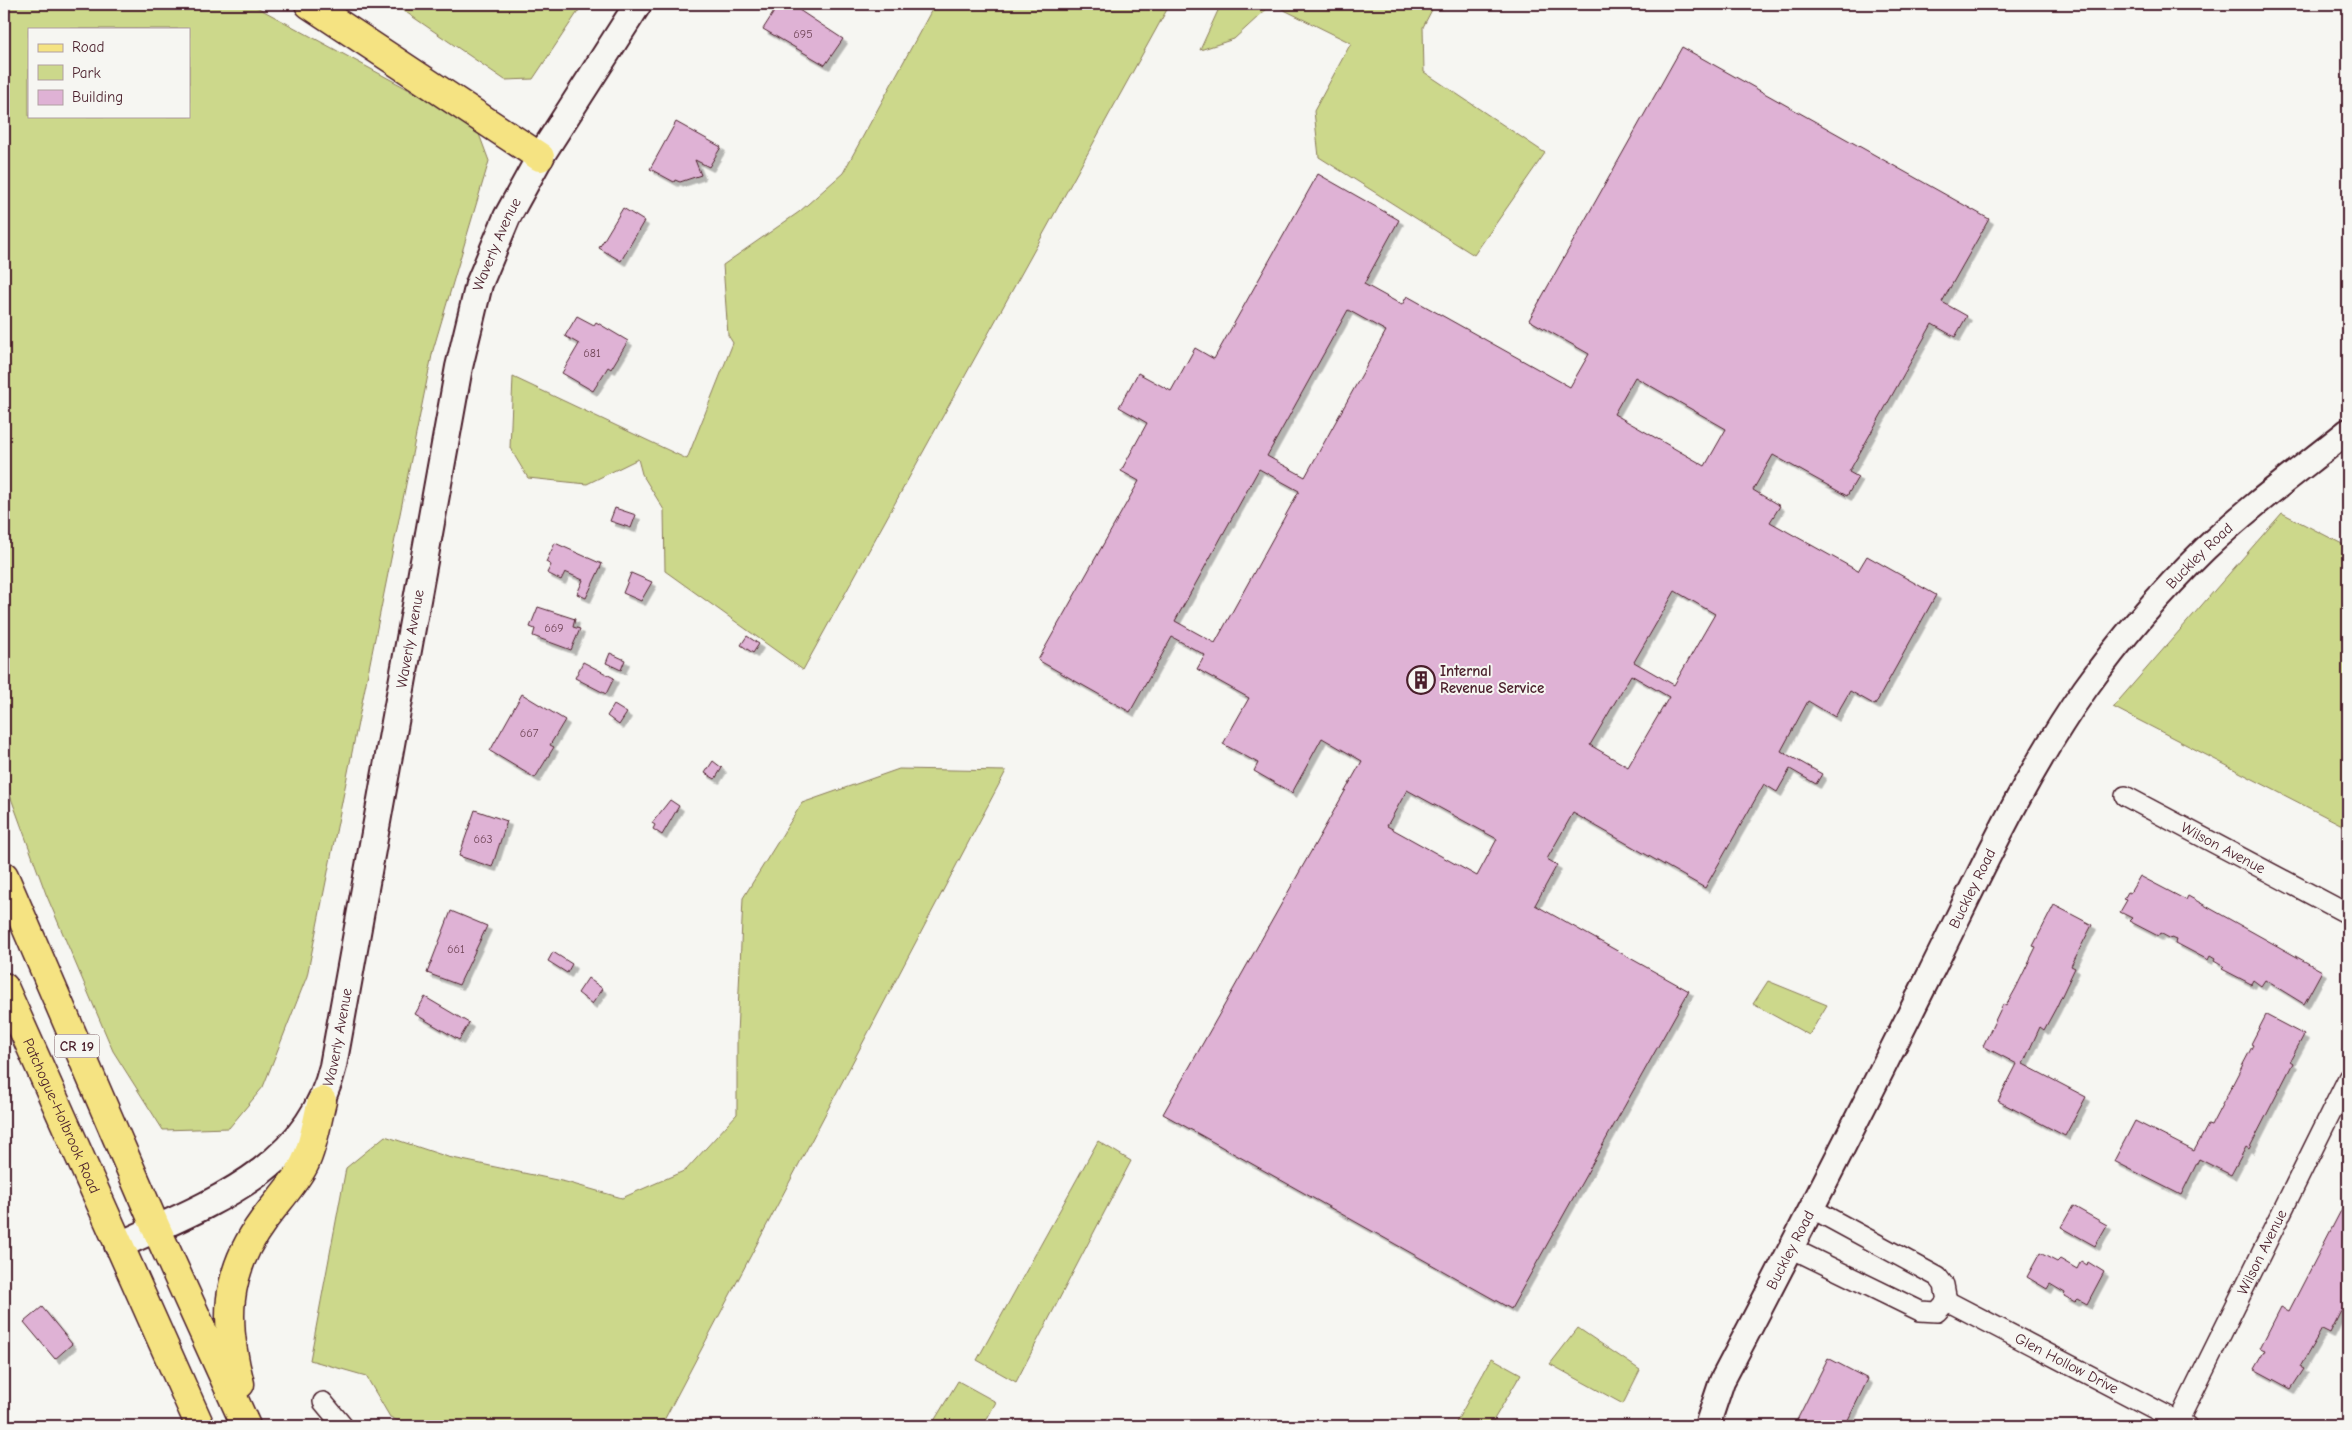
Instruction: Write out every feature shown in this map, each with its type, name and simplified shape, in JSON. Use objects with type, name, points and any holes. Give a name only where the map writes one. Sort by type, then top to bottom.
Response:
[{"type":"main road","points":[[309,4],[540,157]]},
{"type":"main road","name":"Waverly Avenue","points":[[118,1246],[232,1192],[264,1170],[297,1137],[322,1100],[333,1066],[459,367],[479,284],[507,217],[540,157],[638,4]]},
{"type":"main road","name":"CR 19","points":[[4,876],[156,1228],[246,1426]]},
{"type":"main road","name":"Patchogue-Holbrook Road","points":[[4,987],[118,1246]]},
{"type":"main road","points":[[252,1426],[231,1350],[229,1319],[234,1283],[246,1250],[254,1235],[305,1163],[322,1100]]},
{"type":"main road","name":"CR 19","points":[[118,1246],[200,1426]]},
{"type":"street","name":"Buckley Road","points":[[1707,1426],[1722,1381],[2001,833],[2056,732],[2086,688],[2153,606],[2206,548],[2348,431]]},
{"type":"street","name":"Wilson Avenue","points":[[2125,796],[2348,914]]},
{"type":"street","name":"Wilson Avenue","points":[[2180,1425],[2348,1078]]},
{"type":"street","points":[[1791,1248],[1920,1311],[1937,1312],[1947,1302],[1944,1285],[1938,1277],[1811,1208]]},
{"type":"street","name":"Glen Hollow Drive","points":[[1947,1302],[2180,1425]]},
{"type":"street","points":[[323,1402],[343,1426]]},
{"type":"green space","points":[[4,4],[251,4],[476,126],[489,161],[433,350],[307,976],[263,1087],[229,1128],[163,1130],[113,1051],[46,894],[4,779]]},
{"type":"green space","points":[[394,4],[583,4],[533,79],[505,80]]},
{"type":"green space","points":[[935,4],[1170,4],[803,670],[665,571],[664,510],[642,474],[638,459],[587,484],[528,478],[510,448],[513,377],[687,459],[733,343],[728,335],[723,265],[799,212],[843,173]]},
{"type":"green space","points":[[1221,4],[1272,4],[1234,39],[1200,50]]},
{"type":"green space","points":[[1272,4],[1435,4],[1423,27],[1424,72],[1545,153],[1474,255],[1319,157],[1314,111],[1351,43]]},
{"type":"green space","points":[[2282,513],[2348,547],[2348,828],[2113,707]]},
{"type":"green space","points":[[899,769],[1006,771],[661,1426],[409,1426],[390,1417],[366,1376],[310,1360],[346,1168],[385,1136],[448,1157],[566,1182],[622,1198],[686,1170],[737,1114],[737,1035],[743,898],[802,803]]},
{"type":"green space","points":[[1768,981],[1827,1005],[1809,1035],[1753,1004]]},
{"type":"green space","points":[[1098,1141],[1131,1161],[1016,1382],[977,1360]]},
{"type":"green space","points":[[1578,1328],[1640,1370],[1623,1404],[1550,1364]]},
{"type":"green space","points":[[1492,1358],[1521,1374],[1490,1426],[1454,1426]]},
{"type":"green space","points":[[958,1381],[996,1402],[983,1426],[931,1426]]},
{"type":"building","points":[[779,4],[790,4],[843,39],[825,65],[763,29]]},
{"type":"building","name":"Internal Revenue Service","points":[[1682,47],[1989,219],[1942,302],[1967,316],[1955,337],[1932,324],[1849,472],[1858,477],[1847,496],[1773,455],[1753,490],[1780,506],[1770,522],[1858,571],[1867,556],[1936,595],[1875,705],[1850,691],[1835,717],[1808,701],[1781,751],[1822,774],[1816,784],[1790,769],[1777,792],[1764,784],[1705,888],[1573,813],[1547,859],[1557,865],[1535,905],[1689,991],[1511,1309],[1163,1114],[1362,761],[1322,738],[1292,793],[1254,771],[1258,763],[1223,744],[1249,698],[1197,669],[1205,655],[1172,637],[1130,712],[1038,660],[1139,481],[1121,471],[1147,423],[1119,407],[1138,373],[1171,391],[1195,348],[1214,359],[1318,174],[1399,220],[1364,284],[1402,305],[1407,296],[1570,387],[1589,354],[1529,320]],"holes":[[[1348,310],[1386,331],[1305,477],[1267,456]],[[1635,377],[1726,429],[1705,466],[1614,414]],[[1259,469],[1299,491],[1215,643],[1175,621]],[[1675,591],[1715,614],[1674,685],[1634,662]],[[1631,675],[1669,697],[1628,767],[1590,745]],[[1407,790],[1497,839],[1477,876],[1387,826]]]},
{"type":"building","points":[[676,122],[721,147],[709,167],[695,160],[701,175],[680,182],[675,180],[674,182],[650,169]]},
{"type":"building","points":[[623,208],[644,221],[621,261],[599,248]]},
{"type":"building","points":[[577,316],[594,325],[596,322],[628,341],[611,369],[608,367],[593,391],[562,373],[579,344],[565,336]]},
{"type":"building","points":[[615,508],[636,515],[631,528],[610,521]]},
{"type":"building","points":[[555,543],[602,564],[586,598],[577,594],[583,580],[565,572],[561,580],[547,573],[551,565],[546,562]]},
{"type":"building","points":[[631,573],[652,582],[641,601],[623,593]]},
{"type":"building","points":[[538,607],[575,619],[573,627],[580,629],[571,650],[533,636],[535,629],[530,627]]},
{"type":"building","points":[[747,636],[759,644],[753,653],[741,645]]},
{"type":"building","points":[[610,653],[625,660],[621,670],[606,663]]},
{"type":"building","points":[[583,662],[614,678],[606,694],[575,678]]},
{"type":"building","points":[[522,694],[565,720],[550,745],[554,747],[535,778],[490,751]]},
{"type":"building","points":[[614,705],[627,713],[619,725],[607,716]]},
{"type":"building","points":[[713,761],[722,768],[715,779],[705,773]]},
{"type":"building","points":[[670,800],[679,806],[662,835],[653,829],[655,825],[652,823]]},
{"type":"building","points":[[475,810],[507,821],[492,867],[459,856]]},
{"type":"building","points":[[2140,876],[2186,900],[2188,896],[2322,971],[2304,1004],[2265,980],[2261,986],[2253,980],[2251,984],[2222,969],[2224,967],[2210,956],[2208,960],[2176,943],[2177,940],[2160,933],[2158,936],[2129,921],[2132,918],[2120,912],[2127,900],[2124,899]]},
{"type":"building","points":[[2054,905],[2092,925],[2071,966],[2075,968],[2056,1008],[2044,1030],[2040,1027],[2023,1064],[2086,1097],[2065,1136],[1998,1101],[2017,1064],[1983,1046],[2003,1004],[2006,1006],[2016,988],[2036,947],[2033,946]]},
{"type":"building","points":[[451,911],[487,926],[459,985],[427,973]]},
{"type":"building","points":[[553,952],[572,964],[567,973],[548,961]]},
{"type":"building","points":[[588,978],[603,989],[592,1004],[578,993]]},
{"type":"building","points":[[425,997],[469,1023],[459,1040],[415,1014]]},
{"type":"building","points":[[2266,1015],[2304,1035],[2290,1061],[2293,1063],[2249,1149],[2246,1147],[2231,1175],[2199,1159],[2181,1195],[2114,1161],[2135,1121],[2194,1151],[2208,1125],[2211,1126],[2253,1045],[2251,1044]]},
{"type":"building","points":[[2348,1197],[2348,1297],[2330,1333],[2322,1329],[2300,1367],[2304,1369],[2291,1389],[2254,1369],[2265,1350],[2260,1348],[2281,1307],[2289,1311]]},
{"type":"building","points":[[2073,1206],[2107,1225],[2095,1246],[2061,1227]]},
{"type":"building","points":[[2040,1253],[2057,1262],[2060,1259],[2077,1269],[2081,1261],[2087,1265],[2088,1262],[2104,1272],[2087,1304],[2078,1299],[2075,1302],[2064,1296],[2065,1293],[2050,1284],[2047,1289],[2027,1277]]},
{"type":"building","points":[[42,1307],[72,1344],[55,1359],[24,1322]]},
{"type":"building","points":[[1828,1358],[1868,1379],[1845,1426],[1808,1426],[1797,1420]]},
{"type":"place","name":"Internal Revenue Service","points":[[1421,680]]}]
